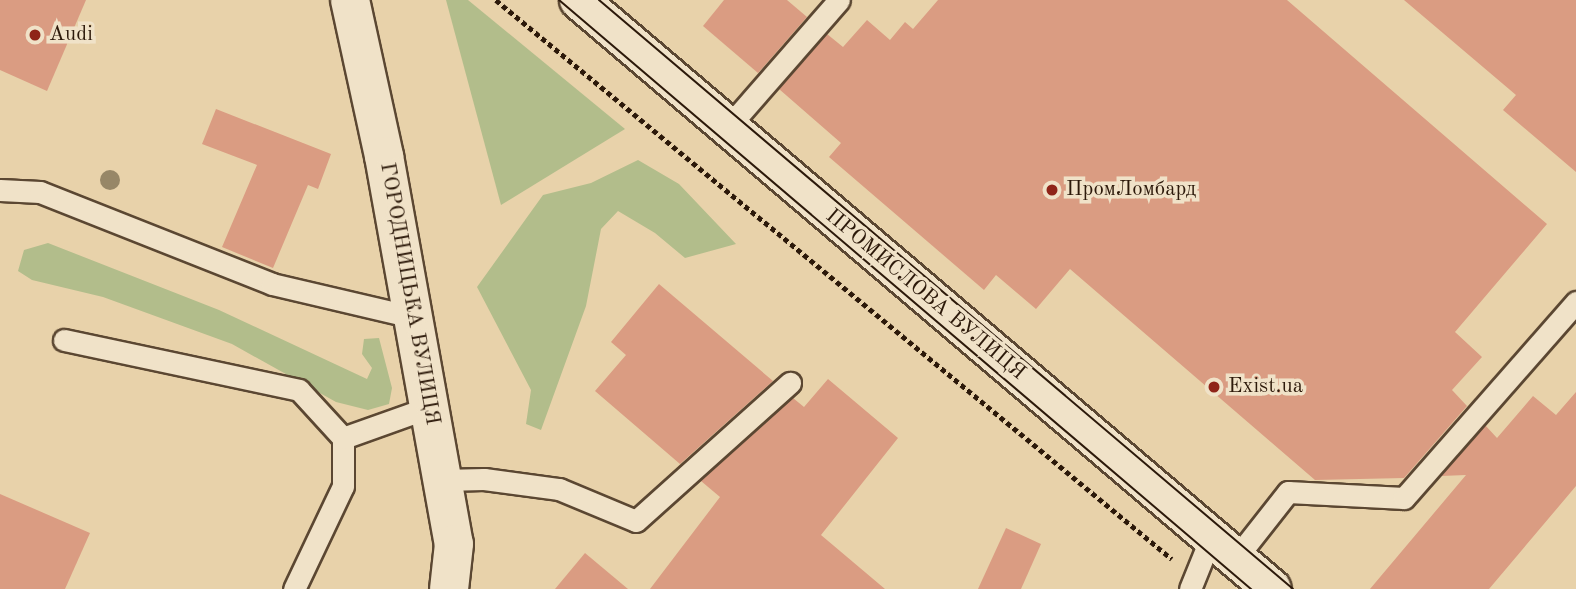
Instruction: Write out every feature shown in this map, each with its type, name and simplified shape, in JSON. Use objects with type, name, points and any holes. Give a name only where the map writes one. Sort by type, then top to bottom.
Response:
[{"type":"main road","name":"ГОРОДНИЦЬКА ВУЛИЦЯ","points":[[350,0],[413,317],[454,544],[449,589]]},
{"type":"main road","name":"ПРОМИСЛОВА ВУЛИЦЯ","points":[[579,0],[1272,589]]},
{"type":"lane","points":[[729,126],[838,0]]},
{"type":"lane","points":[[0,190],[40,192],[272,284],[413,317]]},
{"type":"lane","points":[[1191,582],[1224,547],[1288,492],[1404,498],[1576,302]]},
{"type":"lane","points":[[64,340],[299,390],[343,438],[343,486],[294,589]]},
{"type":"lane","points":[[443,480],[484,479],[559,489],[636,521],[790,383]]},
{"type":"lane","points":[[343,438],[430,407]]},
{"type":"path","points":[[496,0],[1191,582]]},
{"type":"green space","points":[[446,0],[468,0],[625,129],[501,205]]},
{"type":"green space","points":[[638,160],[679,184],[736,244],[685,258],[655,233],[618,211],[601,229],[586,306],[541,430],[526,424],[531,390],[477,287],[543,195],[591,183]]},
{"type":"green space","points":[[48,243],[219,310],[367,379],[372,368],[362,354],[364,339],[379,338],[392,388],[389,404],[368,410],[336,402],[232,344],[103,297],[32,280],[18,271],[24,250]]},
{"type":"building","name":"Audi","points":[[0,0],[86,0],[47,91],[0,70]]},
{"type":"building","points":[[724,0],[787,0],[807,17],[758,73],[703,26]]},
{"type":"building","points":[[938,0],[1287,0],[1547,224],[1455,332],[1482,357],[1452,390],[1467,406],[1404,478],[1315,480],[1070,269],[1036,309],[996,275],[984,290],[829,157],[841,143],[779,89],[827,34],[843,47],[867,20],[890,40],[905,22],[913,29]]},
{"type":"building","points":[[1404,0],[1576,0],[1576,172],[1503,110],[1516,95]]},
{"type":"building","points":[[216,109],[331,154],[318,189],[308,185],[273,268],[222,247],[257,165],[202,144]]},
{"type":"building","points":[[659,284],[773,381],[680,464],[595,391],[626,355],[611,342]]},
{"type":"building","points":[[828,379],[898,438],[821,535],[885,589],[650,589],[720,497],[701,481],[793,398],[804,407]]},
{"type":"building","points":[[1576,392],[1576,486],[1489,589],[1370,589],[1466,475],[1441,476],[1485,425],[1497,438],[1533,396],[1556,415]]},
{"type":"building","points":[[0,494],[90,533],[65,589],[0,589]]},
{"type":"building","points":[[1006,528],[1041,544],[1021,589],[978,589]]},
{"type":"building","points":[[585,553],[628,589],[555,589]]},
{"type":"tram line","points":[[559,0],[1251,589]]},
{"type":"tram line","points":[[599,0],[1293,589]]},
{"type":"place","name":"Audi","points":[[35,35]]},
{"type":"place","name":"ПромЛомбард","points":[[1052,190]]},
{"type":"place","name":"Exist.ua","points":[[1214,387]]}]
